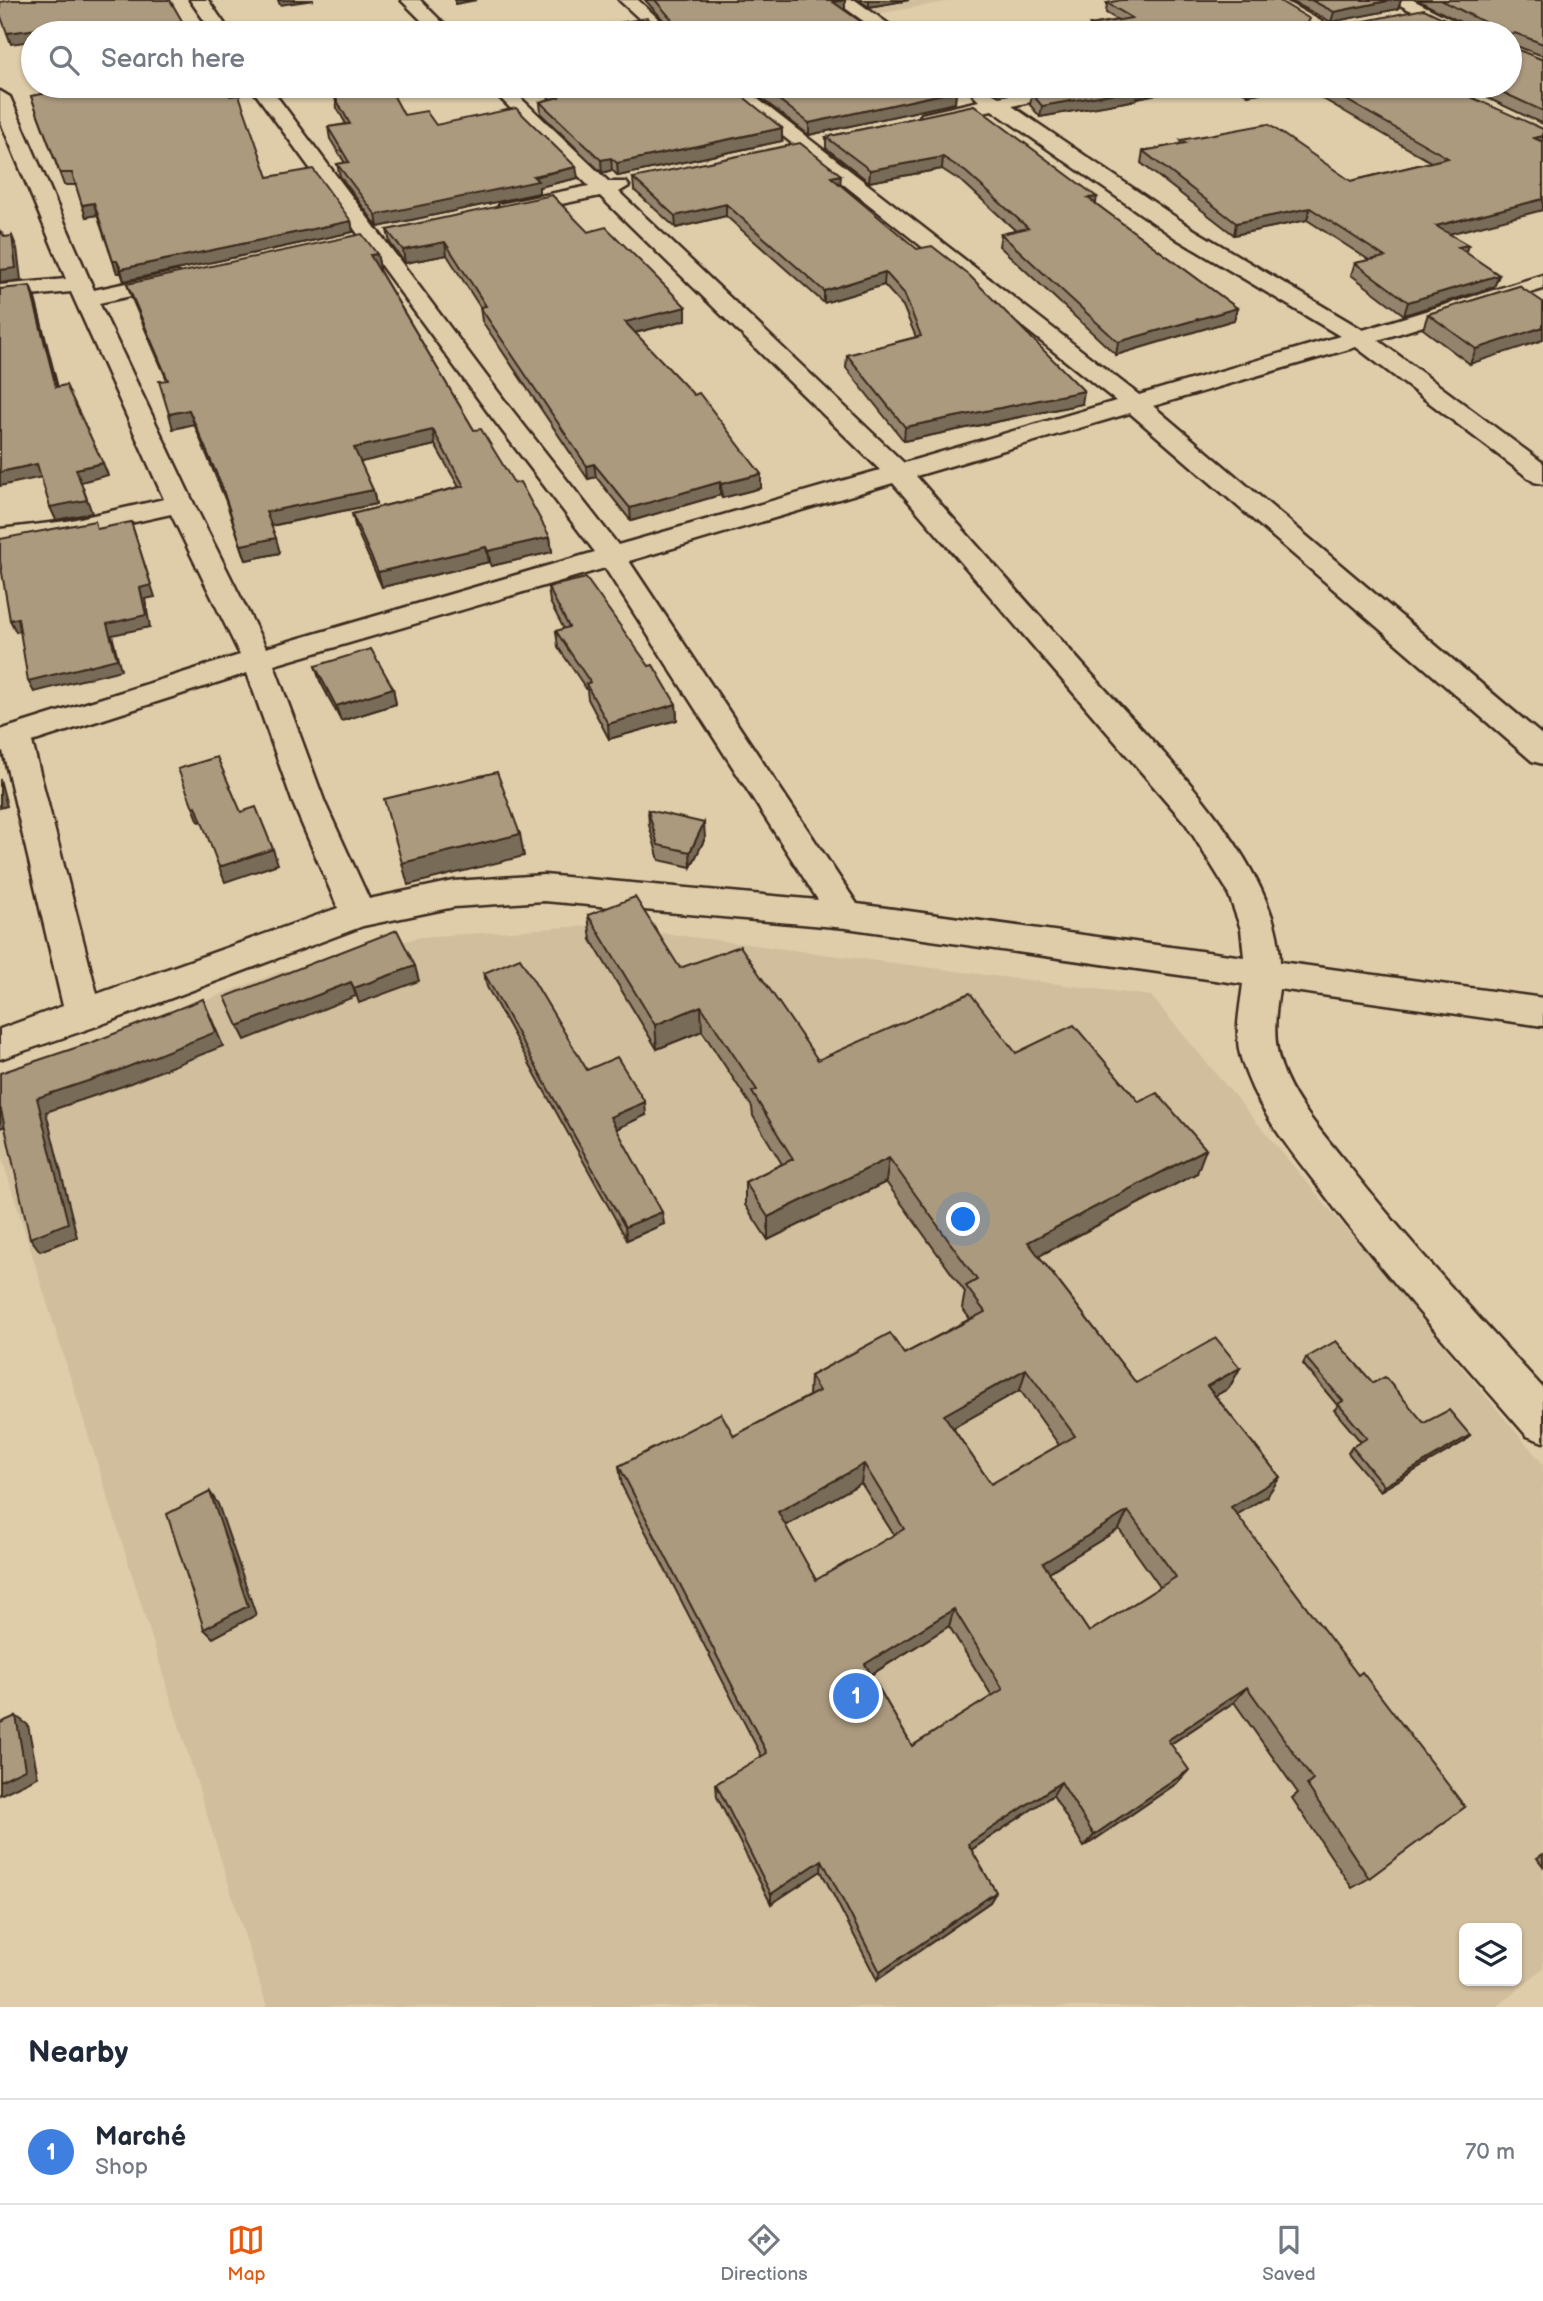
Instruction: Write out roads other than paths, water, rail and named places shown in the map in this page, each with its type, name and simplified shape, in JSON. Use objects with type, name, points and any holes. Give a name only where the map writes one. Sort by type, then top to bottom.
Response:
[{"type":"street","points":[[199,0],[214,21]]},
{"type":"street","points":[[410,0],[432,21]]},
{"type":"street","points":[[628,0],[652,21]]},
{"type":"street","points":[[843,0],[874,21]]},
{"type":"street","points":[[1270,0],[1307,21]]},
{"type":"street","points":[[1397,9],[1422,12],[1442,21]]},
{"type":"street","points":[[0,97],[83,292],[180,504],[257,660],[309,803],[358,914]]},
{"type":"street","points":[[268,98],[611,555],[846,915]]},
{"type":"street","points":[[509,98],[601,190],[898,472],[1198,816],[1234,870],[1258,915],[1262,972],[1254,1024],[1263,1068],[1284,1109],[1361,1213],[1543,1421]]},
{"type":"street","points":[[744,98],[1135,404],[1543,754]]},
{"type":"street","points":[[988,98],[1185,234],[1360,338],[1543,476]]},
{"type":"street","points":[[905,123],[1020,98]]},
{"type":"street","points":[[775,151],[828,140]]},
{"type":"street","points":[[493,212],[642,181]]},
{"type":"street","points":[[344,244],[398,232]]},
{"type":"street","points":[[0,292],[83,292],[195,276]]},
{"type":"street","points":[[84,1016],[8,739],[257,660],[1360,338],[1543,282]]},
{"type":"street","points":[[0,537],[67,529],[180,504]]},
{"type":"street","points":[[0,1044],[84,1016],[358,914],[454,894],[544,888],[846,915],[1543,1012]]},
{"type":"place","name":"Marché","points":[[856,1696]]}]
